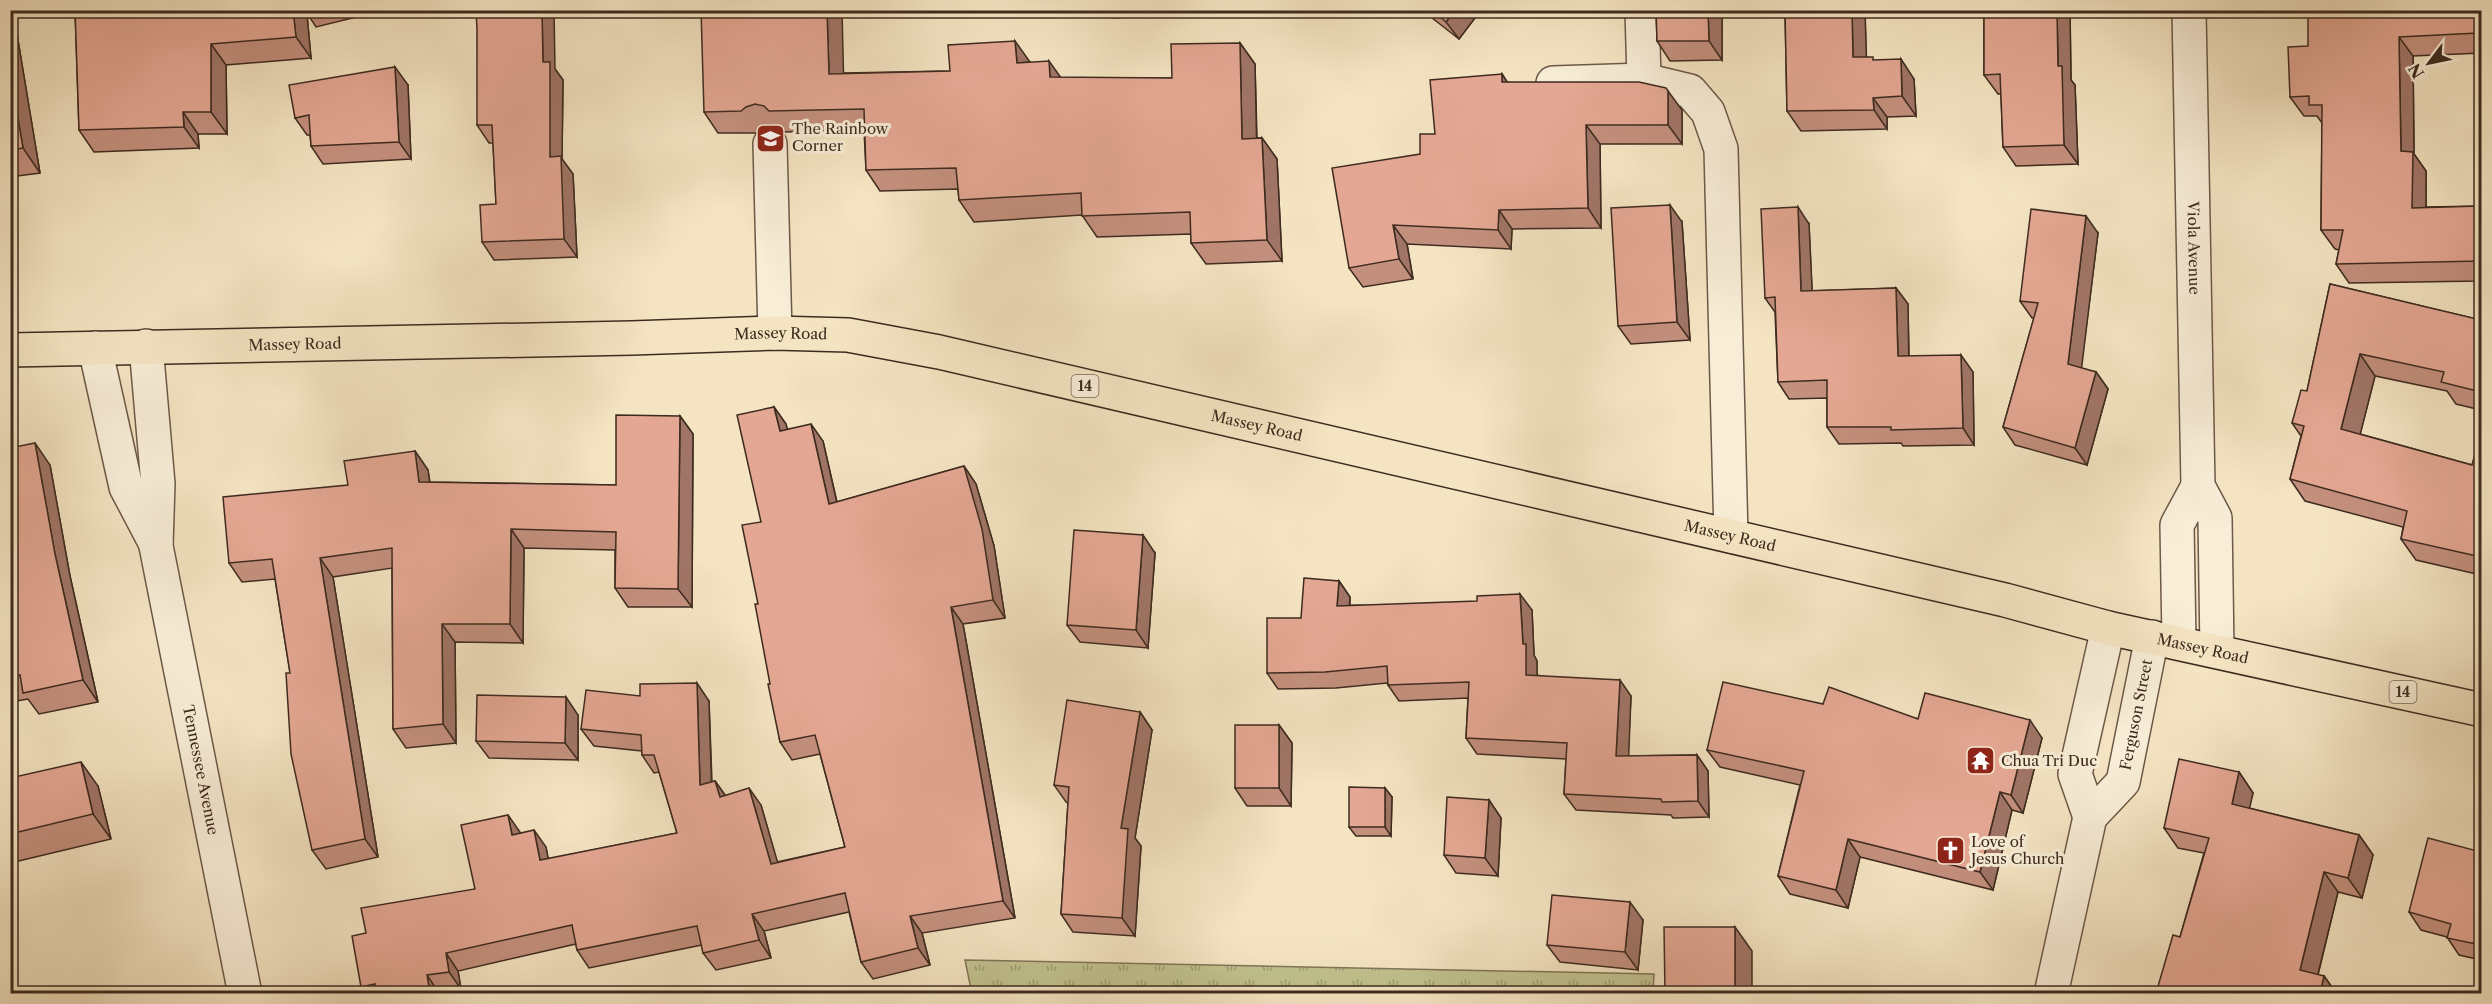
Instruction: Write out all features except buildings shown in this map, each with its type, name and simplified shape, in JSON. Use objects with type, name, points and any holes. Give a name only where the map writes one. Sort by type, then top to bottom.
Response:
[{"type":"main road","name":"Massey Road","points":[[10,350],[620,339],[775,333],[848,335],[891,341],[2005,600],[2108,628],[2481,710]]},
{"type":"street","points":[[1642,10],[1644,80]]},
{"type":"street","name":"Viola Avenue","points":[[2189,10],[2198,486],[2215,518],[2217,651]]},
{"type":"street","points":[[1553,83],[1644,80],[1690,91],[1708,112],[1721,149],[1731,536]]},
{"type":"street","points":[[770,144],[775,333]]},
{"type":"street","name":"Tennessee Avenue","points":[[146,346],[158,484],[156,546],[245,993]]},
{"type":"street","name":"Tennessee Avenue","points":[[95,348],[126,487],[156,546]]},
{"type":"street","name":"Viola Avenue","points":[[2166,639],[2177,525],[2198,486]]},
{"type":"street","points":[[2051,993],[2090,817],[2075,774],[2108,628]]},
{"type":"street","name":"Ferguson Street","points":[[2090,817],[2123,782],[2166,639]]},
{"type":"green space","points":[[965,960],[1654,974],[1653,993],[972,994]]},
{"type":"place","name":"The Rainbow Corner","points":[[771,138]]},
{"type":"place","name":"Chua Tri Duc","points":[[1980,761]]},
{"type":"place","name":"Love of Jesus Church","points":[[1950,851]]}]
